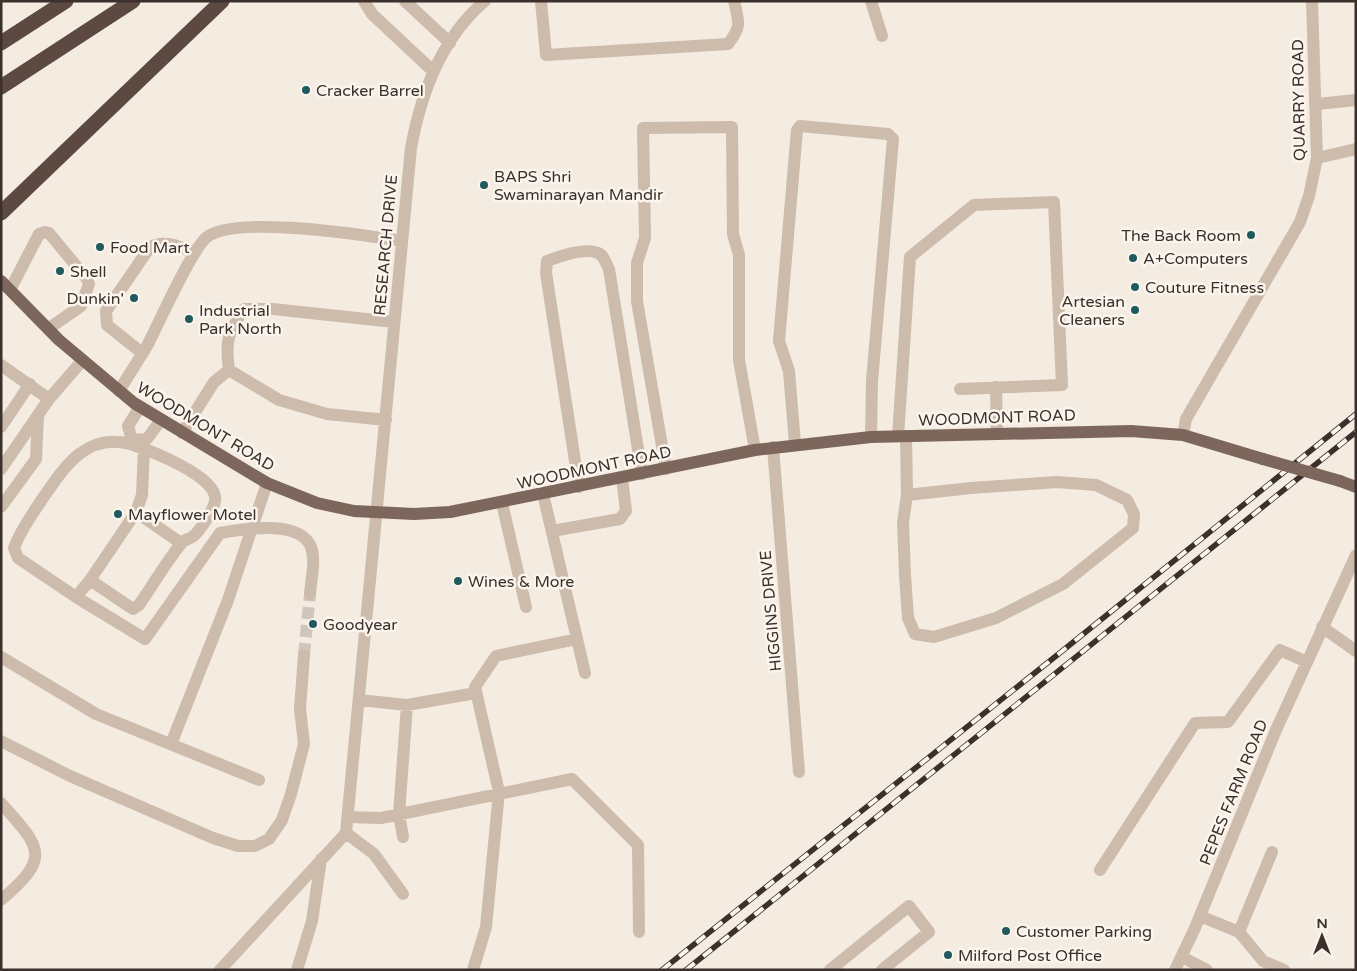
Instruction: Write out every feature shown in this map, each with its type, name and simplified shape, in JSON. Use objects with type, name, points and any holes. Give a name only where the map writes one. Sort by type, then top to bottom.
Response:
[{"type":"highway","points":[[1,43],[66,1]]},
{"type":"highway","points":[[1,87],[133,1]]},
{"type":"highway","points":[[1,213],[222,1]]},
{"type":"main road","name":"WOODMONT ROAD","points":[[1,281],[82,361],[140,407],[267,484],[318,503],[354,510],[450,512],[773,447],[871,437],[997,433],[1111,431],[1183,435],[1356,487]]},
{"type":"street","points":[[364,1],[372,14],[433,71]]},
{"type":"street","points":[[405,1],[450,43]]},
{"type":"street","name":"RESEARCH DRIVE","points":[[346,833],[378,512],[411,148],[417,113],[433,71],[460,27],[485,1]]},
{"type":"street","points":[[541,1],[546,54],[728,44],[739,30],[734,1]]},
{"type":"street","points":[[871,1],[882,36]]},
{"type":"street","name":"QUARRY ROAD","points":[[1183,435],[1186,419],[1300,222],[1309,196],[1317,158],[1317,104],[1312,1]]},
{"type":"street","points":[[1317,104],[1356,100]]},
{"type":"street","points":[[795,444],[789,371],[778,341],[797,130],[800,126],[888,134],[893,139],[872,381],[871,437]]},
{"type":"street","points":[[666,469],[637,301],[637,263],[645,238],[643,128],[732,127],[734,234],[740,254],[739,360],[756,450]]},
{"type":"street","points":[[1317,158],[1356,149]]},
{"type":"street","points":[[907,495],[1057,482],[1096,485],[1127,500],[1134,514],[1133,528],[1063,584],[996,618],[934,637],[915,634],[908,618],[903,523],[907,495],[902,436],[910,257],[974,205],[1054,202],[1062,385],[960,389]]},
{"type":"street","points":[[119,391],[142,354],[195,253],[208,237],[241,229],[330,230],[402,241]]},
{"type":"street","points":[[10,290],[39,234],[49,233],[87,279],[89,284],[80,306],[48,329]]},
{"type":"street","points":[[142,354],[108,324],[106,311],[150,247],[161,244],[175,244],[195,253]]},
{"type":"street","points":[[579,487],[546,273],[547,261],[566,253],[597,252],[603,256],[608,269],[642,474]]},
{"type":"street","points":[[229,370],[227,355],[229,333],[244,309],[273,309],[394,322]]},
{"type":"street","points":[[1,469],[49,399],[82,361]]},
{"type":"street","points":[[2,366],[49,399]]},
{"type":"street","points":[[229,370],[279,400],[327,414],[386,420]]},
{"type":"street","points":[[182,432],[214,382],[229,370]]},
{"type":"street","points":[[1,427],[30,384]]},
{"type":"street","points":[[996,387],[997,433]]},
{"type":"street","points":[[131,442],[128,426],[140,407]]},
{"type":"street","points":[[1,507],[36,459],[38,415]]},
{"type":"street","points":[[161,420],[148,439],[131,442],[106,441],[69,461],[17,538],[14,548],[18,558],[76,597],[145,639],[220,533],[254,526],[296,532],[310,545],[313,558],[310,594]]},
{"type":"street","points":[[90,580],[125,606],[136,609],[181,543],[196,534],[212,509],[215,494],[206,482],[172,461],[131,442]]},
{"type":"street","name":"HIGGINS DRIVE","points":[[773,447],[799,772]]},
{"type":"street","points":[[76,597],[90,580],[136,512],[142,494],[144,448]]},
{"type":"street","points":[[552,532],[620,519],[626,511],[622,478]]},
{"type":"street","points":[[172,744],[228,600],[267,484]]},
{"type":"street","points":[[543,494],[585,673]]},
{"type":"street","points":[[502,503],[526,608]]},
{"type":"street","points":[[136,512],[181,543]]},
{"type":"street","points":[[1356,555],[1322,627],[1356,650]]},
{"type":"street","name":"PEPES FARM ROAD","points":[[1175,970],[1200,916],[1266,754],[1322,627]]},
{"type":"street","points":[[474,970],[486,927],[499,792],[475,687],[496,656],[577,639]]},
{"type":"street","points":[[1100,870],[1196,723],[1228,722],[1280,650],[1307,662]]},
{"type":"street","points":[[1,741],[70,776],[213,838],[238,846],[255,846],[269,839],[274,832],[292,794],[304,744],[300,709],[304,655]]},
{"type":"street","points":[[1,657],[96,714],[259,780]]},
{"type":"street","points":[[360,700],[407,705],[476,693]]},
{"type":"street","points":[[403,837],[399,814],[407,705]]},
{"type":"street","points":[[348,817],[381,818],[499,792],[572,779],[638,845],[640,862],[639,932]]},
{"type":"street","points":[[1,803],[32,839],[36,857],[32,870],[18,886],[1,900]]},
{"type":"street","points":[[220,970],[346,833],[374,854],[403,894]]},
{"type":"street","points":[[1239,932],[1272,852]]},
{"type":"street","points":[[297,970],[312,920],[321,859]]},
{"type":"street","points":[[830,970],[909,906],[929,932],[882,970]]},
{"type":"street","points":[[1200,916],[1239,932],[1264,961],[1284,970]]},
{"type":"street","points":[[1182,957],[1207,970]]},
{"type":"tunnel","points":[[304,655],[310,594]]},
{"type":"railway","points":[[662,970],[1356,414]]},
{"type":"railway","points":[[686,970],[1356,432]]},
{"type":"place","name":"Cracker Barrel","points":[[306,90]]},
{"type":"place","name":"BAPS Shri Swaminarayan Mandir","points":[[484,185]]},
{"type":"place","name":"The Back Room","points":[[1251,235]]},
{"type":"place","name":"Food Mart","points":[[100,247]]},
{"type":"place","name":"A+Computers","points":[[1133,258]]},
{"type":"place","name":"Shell","points":[[60,271]]},
{"type":"place","name":"Couture Fitness","points":[[1135,287]]},
{"type":"place","name":"Dunkin'","points":[[134,298]]},
{"type":"place","name":"Artesian Cleaners","points":[[1135,310]]},
{"type":"place","name":"Industrial Park North","points":[[189,319]]},
{"type":"place","name":"Mayflower Motel","points":[[118,514]]},
{"type":"place","name":"Wines & More","points":[[458,581]]},
{"type":"place","name":"Goodyear","points":[[313,624]]},
{"type":"place","name":"Customer Parking","points":[[1006,931]]},
{"type":"place","name":"Milford Post Office","points":[[948,955]]}]
